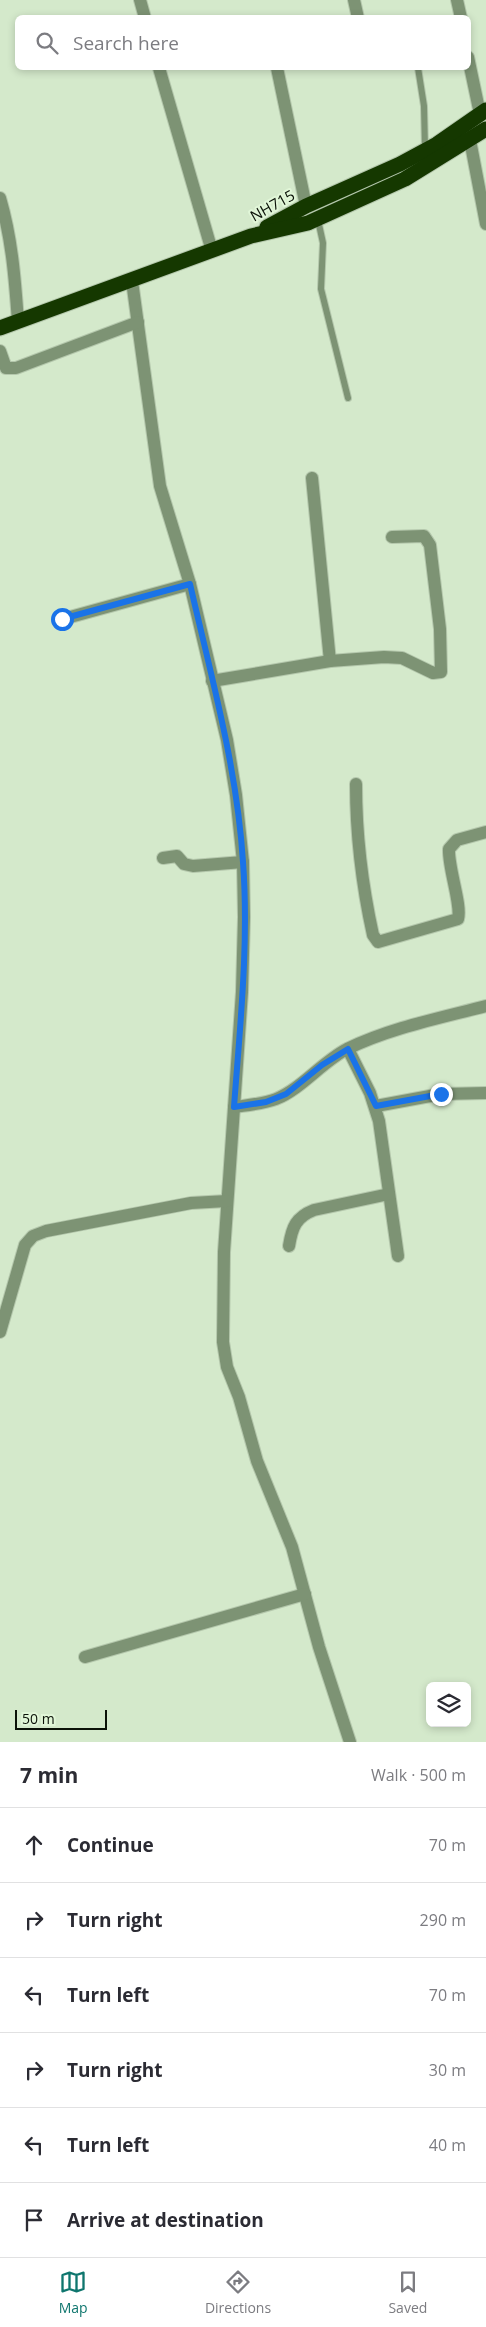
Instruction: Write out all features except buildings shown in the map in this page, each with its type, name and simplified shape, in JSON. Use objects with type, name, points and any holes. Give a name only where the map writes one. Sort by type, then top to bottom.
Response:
[{"type":"highway","name":"NH715","points":[[0,328],[251,236],[306,206],[400,164],[426,150],[483,112]]},
{"type":"highway","name":"NH715","points":[[251,236],[308,223],[317,219],[404,179],[486,129]]},
{"type":"street","points":[[140,0],[144,15]]},
{"type":"street","points":[[354,0],[357,15]]},
{"type":"street","points":[[458,0],[460,15]]},
{"type":"street","points":[[471,68],[483,112]]},
{"type":"street","points":[[160,70],[212,251]]},
{"type":"street","points":[[277,70],[306,206]]},
{"type":"street","points":[[470,140],[486,224]]},
{"type":"street","points":[[0,198],[8,226],[13,255],[18,322]]},
{"type":"street","points":[[132,281],[160,486],[190,584],[227,740],[236,795],[243,862],[242,982],[227,1201],[222,1320],[227,1367],[239,1396],[258,1461],[292,1547],[319,1647],[350,1742]]},
{"type":"street","points":[[0,351],[4,365],[10,369],[138,322]]},
{"type":"street","points":[[312,478],[330,661]]},
{"type":"street","points":[[212,681],[330,661],[394,657],[402,658],[433,672],[441,672],[440,629],[430,544],[424,536],[392,536]]},
{"type":"street","points":[[62,619],[190,584]]},
{"type":"street","points":[[356,784],[358,846],[363,885],[373,935],[378,942],[458,919],[459,911],[452,881],[449,849],[457,840],[486,832]]},
{"type":"street","points":[[163,858],[177,856],[184,864],[193,866],[243,862]]},
{"type":"street","points":[[234,1107],[266,1102],[286,1094],[322,1065],[348,1049],[417,1025],[486,1006]]},
{"type":"street","points":[[348,1049],[376,1106],[398,1256]]},
{"type":"street","points":[[376,1106],[441,1094],[486,1093]]},
{"type":"street","points":[[289,1246],[292,1229],[296,1220],[304,1214],[314,1210],[389,1194]]},
{"type":"street","points":[[0,1332],[25,1246],[33,1236],[46,1231],[172,1207],[227,1201]]},
{"type":"street","points":[[85,1657],[305,1594]]},
{"type":"lane","points":[[418,70],[424,106],[426,150]]},
{"type":"lane","points":[[317,219],[323,243],[321,289],[348,398]]},
{"type":"route","points":[[62,619],[190,584],[227,740],[236,795],[243,862],[242,992],[234,1107],[266,1102],[286,1094],[322,1065],[348,1049],[376,1106],[441,1094]]}]
